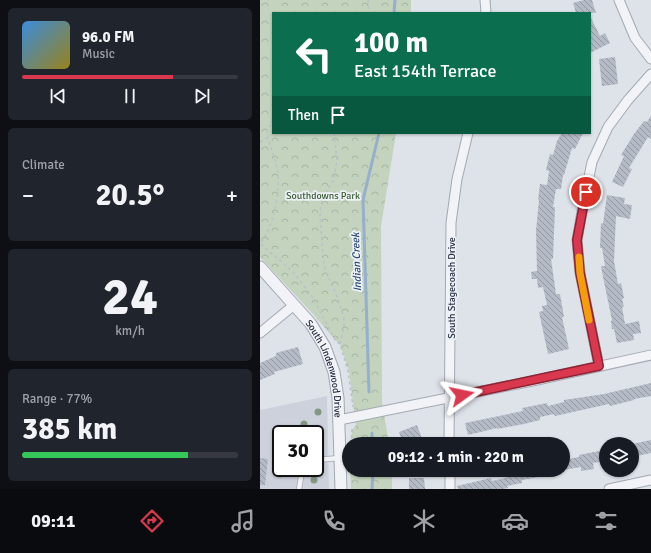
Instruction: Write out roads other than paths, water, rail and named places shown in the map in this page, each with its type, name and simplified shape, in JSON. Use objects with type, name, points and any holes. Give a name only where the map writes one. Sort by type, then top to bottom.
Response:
[{"type":"street","points":[[485,0],[486,12]]},
{"type":"street","points":[[619,0],[635,38],[651,59]]},
{"type":"street","points":[[599,366],[580,273],[577,240],[583,206],[592,162],[608,127],[628,100],[651,74]]},
{"type":"street","name":"South Stagecoach Drive","points":[[449,437],[451,223],[457,179],[468,134]]},
{"type":"street","name":"South Lindenwood Drive","points":[[260,267],[312,324],[325,347],[334,372],[338,398],[341,489]]},
{"type":"street","points":[[260,333],[294,305]]},
{"type":"street","points":[[339,420],[651,355]]},
{"type":"street","points":[[450,477],[450,489]]},
{"type":"street","points":[[609,489],[651,480]]},
{"type":"lane","points":[[324,459],[340,458]]},
{"type":"lane","points":[[298,489],[301,477]]},
{"type":"waterway","name":"Indian Creek","points":[[394,12],[395,0]]},
{"type":"waterway","name":"Indian Creek","points":[[369,392],[363,200],[379,134]]},
{"type":"waterway","name":"Indian Creek","points":[[372,489],[373,477]]},
{"type":"park label","name":"Southdowns Park","points":[[323,195]]}]
